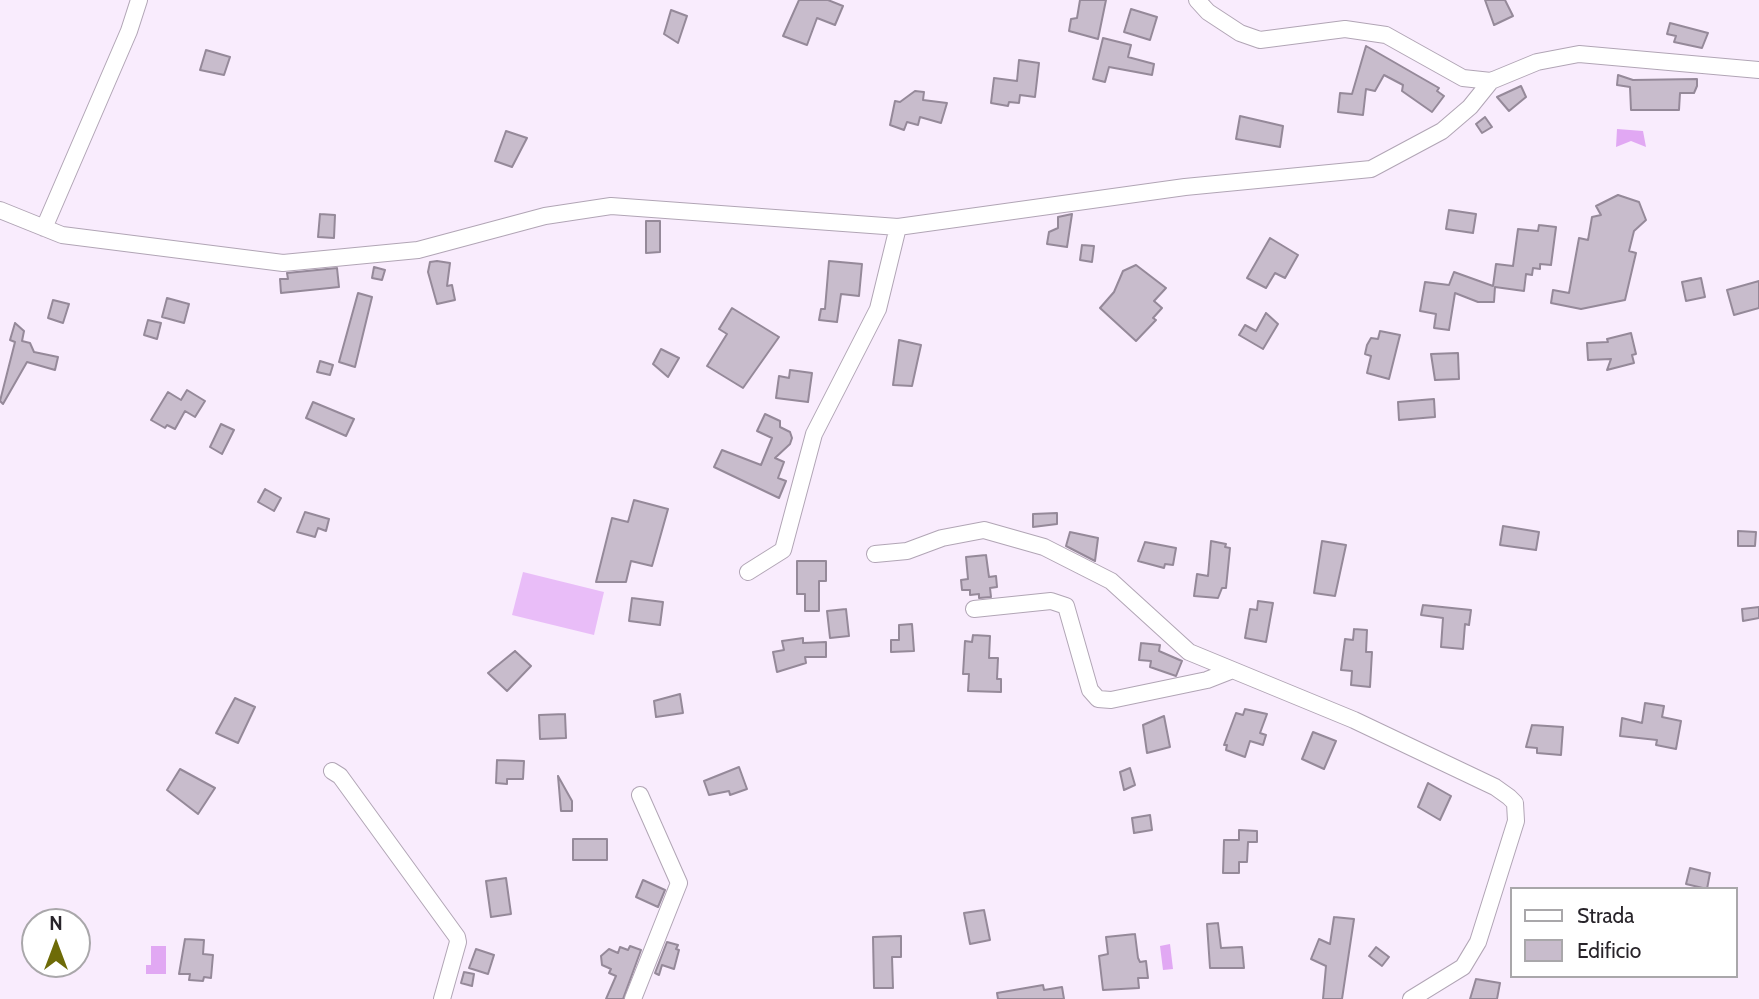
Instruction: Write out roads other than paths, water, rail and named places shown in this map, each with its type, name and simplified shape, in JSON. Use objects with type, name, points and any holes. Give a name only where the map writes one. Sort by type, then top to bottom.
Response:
[{"type":"street","points":[[44,228],[129,31],[139,0]]},
{"type":"street","points":[[1197,0],[1208,12],[1240,33],[1260,40],[1345,29],[1386,35],[1463,78],[1491,81],[1537,62],[1579,54],[1759,70]]},
{"type":"street","points":[[0,209],[62,235],[283,263],[418,250],[545,216],[611,206],[898,227],[1185,187],[1371,169],[1443,131],[1470,107],[1491,81]]},
{"type":"street","points":[[748,572],[783,551],[814,434],[878,309],[898,227]]},
{"type":"street","points":[[875,554],[906,551],[942,538],[984,530],[1044,547],[1111,581],[1189,652],[1354,720],[1495,787],[1514,803],[1517,813],[1512,841],[1478,942],[1463,967],[1411,999]]},
{"type":"street","points":[[974,609],[1051,601],[1066,606],[1090,690],[1098,699],[1111,700],[1207,680],[1230,671]]},
{"type":"street","points":[[332,771],[340,776],[457,937],[442,999]]},
{"type":"street","points":[[633,999],[679,883],[640,795]]}]
